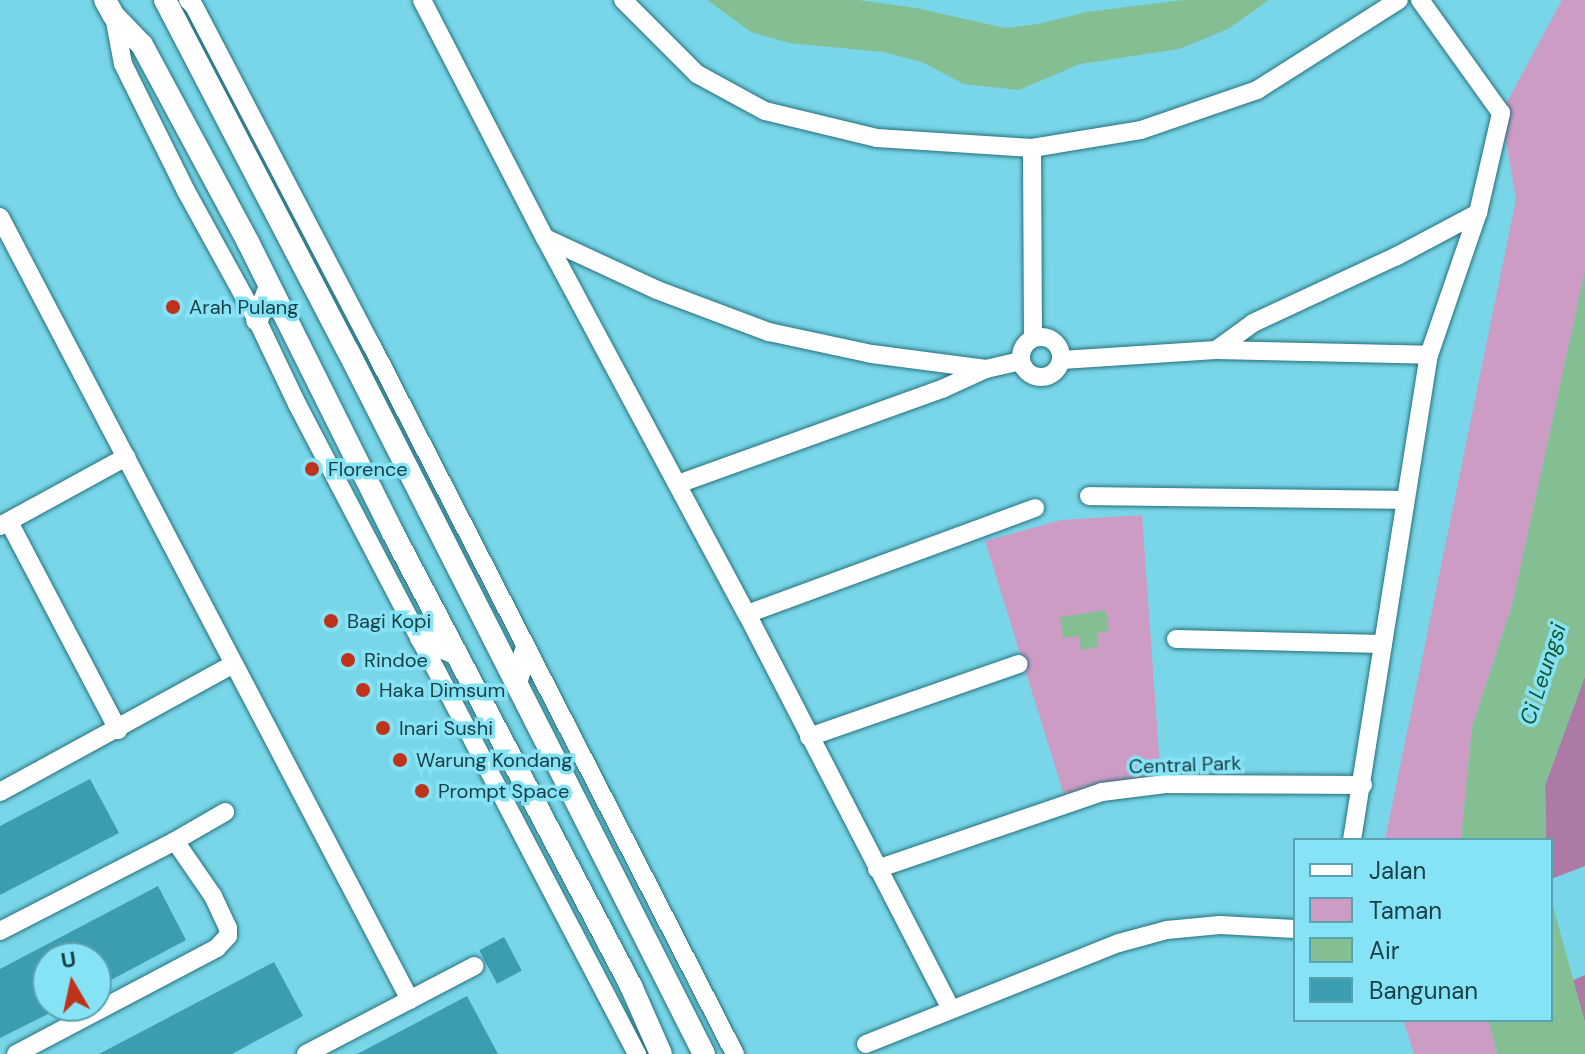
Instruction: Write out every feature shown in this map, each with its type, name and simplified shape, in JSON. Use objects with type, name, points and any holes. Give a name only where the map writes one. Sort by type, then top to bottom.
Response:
[{"type":"street","points":[[165,0],[704,1054]]},
{"type":"street","points":[[188,0],[194,6],[372,346],[735,1054]]},
{"type":"street","points":[[422,0],[545,238],[747,614],[951,1010]]},
{"type":"street","points":[[623,0],[697,74],[765,111],[877,138],[1032,148],[1141,130],[1257,90],[1399,0]]},
{"type":"street","points":[[1352,838],[1429,355],[1478,213],[1501,113],[1420,0]]},
{"type":"street","points":[[110,8],[142,45],[631,986],[661,1054]]},
{"type":"street","points":[[110,8],[123,64],[186,191],[257,320],[297,404],[637,1054]]},
{"type":"street","points":[[1032,148],[1033,337]]},
{"type":"street","points":[[1216,350],[1253,323],[1397,256],[1478,213]]},
{"type":"street","points":[[0,217],[410,1000]]},
{"type":"street","points":[[545,238],[657,290],[769,332],[818,345],[986,369]]},
{"type":"street","points":[[257,320],[269,289]]},
{"type":"street","points":[[1033,337],[1048,337],[1059,346],[1062,360],[1055,373],[1041,378],[1027,373],[1020,361],[1022,346],[1033,337]]},
{"type":"street","points":[[1062,360],[1216,350],[1429,355]]},
{"type":"street","points":[[678,484],[942,389],[986,369],[1020,361]]},
{"type":"street","points":[[118,730],[4,524],[126,457]]},
{"type":"street","points":[[1089,496],[1404,500]]},
{"type":"street","points":[[747,614],[1035,508]]},
{"type":"street","points":[[421,638],[457,654]]},
{"type":"street","points":[[1176,639],[1383,644]]},
{"type":"street","points":[[516,683],[526,650]]},
{"type":"street","points":[[809,737],[1019,664]]},
{"type":"street","points":[[1,788],[118,730],[232,665]]},
{"type":"street","name":"Central Park","points":[[877,869],[1102,792],[1165,784],[1363,785]]},
{"type":"street","points":[[0,931],[225,812]]},
{"type":"street","points":[[16,1054],[225,942],[228,936],[225,918],[175,841]]},
{"type":"street","points":[[866,1044],[1119,943],[1167,930],[1220,925],[1293,929]]},
{"type":"street","points":[[306,1054],[474,966]]},
{"type":"green space","points":[[1562,0],[1585,0],[1585,270],[1513,602],[1472,727],[1461,838],[1385,838],[1516,199],[1501,113]]},
{"type":"green space","points":[[1142,515],[1161,782],[1087,789],[1064,795],[985,541],[1061,520]]},
{"type":"green space","points":[[1404,1022],[1489,1022],[1497,1054],[1414,1054]]},
{"type":"shaded area","points":[[1585,676],[1585,866],[1553,878],[1553,838],[1546,838],[1545,785]]},
{"type":"shaded area","points":[[1585,975],[1585,1022],[1571,981]]},
{"type":"water","points":[[707,0],[858,0],[916,8],[1005,28],[1087,12],[1183,0],[1269,0],[1228,29],[1179,49],[1080,64],[1019,90],[964,84],[922,62],[883,52],[789,43],[751,32]]},
{"type":"water","name":"Ci Leungsi","points":[[1585,270],[1585,676],[1545,785],[1546,838],[1461,838],[1472,727],[1513,602]]},
{"type":"water","points":[[1106,610],[1109,631],[1097,633],[1098,647],[1081,650],[1079,636],[1063,638],[1060,617]]},
{"type":"water","points":[[1553,906],[1585,1022],[1585,1054],[1497,1054],[1489,1022],[1553,1022]]},
{"type":"building","points":[[90,779],[119,833],[0,895],[0,826]]},
{"type":"building","points":[[158,886],[186,940],[112,979],[112,942],[51,942]]},
{"type":"building","points":[[504,937],[522,971],[497,984],[479,950]]},
{"type":"building","points":[[32,952],[32,1022],[0,1038],[0,969]]},
{"type":"building","points":[[274,962],[303,1016],[232,1054],[99,1054]]},
{"type":"building","points":[[467,996],[498,1054],[357,1054],[382,1041]]},
{"type":"place","name":"Arah Pulang","points":[[173,307]]},
{"type":"place","name":"Florence","points":[[312,469]]},
{"type":"place","name":"Bagi Kopi","points":[[331,621]]},
{"type":"place","name":"Rindoe","points":[[348,660]]},
{"type":"place","name":"Haka Dimsum","points":[[363,690]]},
{"type":"place","name":"Inari Sushi","points":[[383,728]]},
{"type":"place","name":"Warung Kondang","points":[[400,760]]},
{"type":"place","name":"Prompt Space","points":[[422,791]]}]
